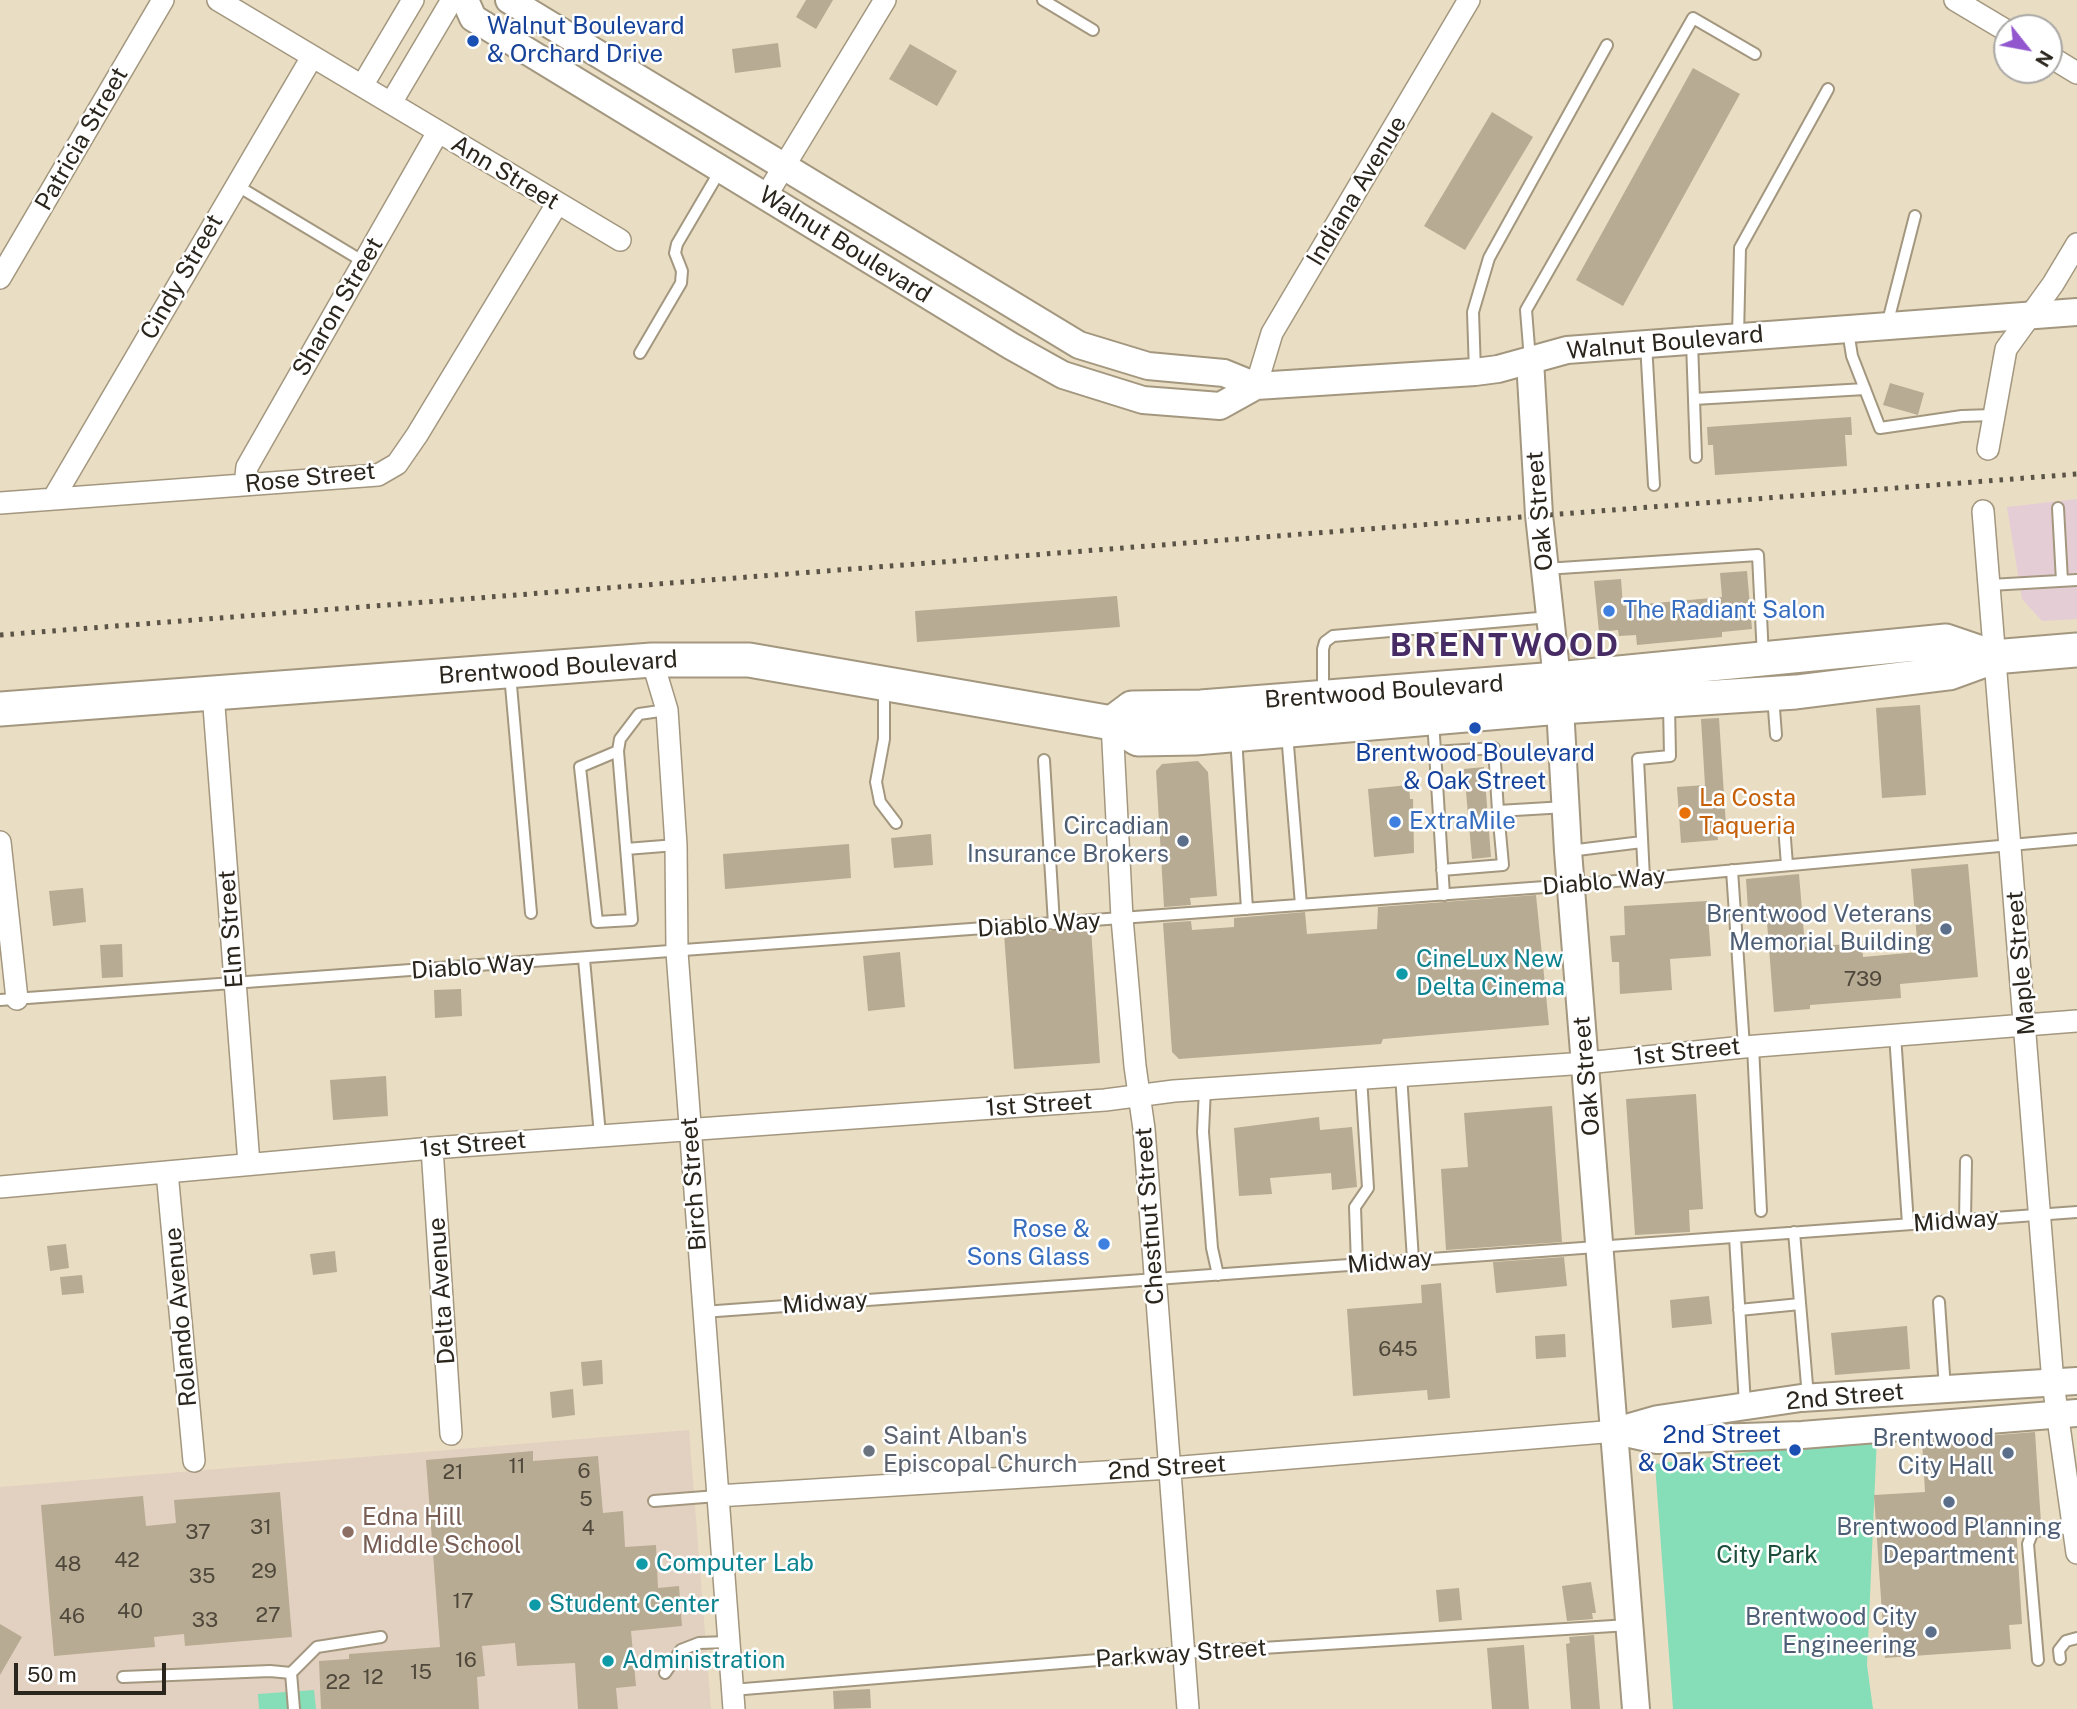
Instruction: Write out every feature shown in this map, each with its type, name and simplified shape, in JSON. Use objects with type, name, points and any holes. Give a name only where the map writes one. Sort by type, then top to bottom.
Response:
[{"type":"main road","name":"Brentwood Boulevard","points":[[1112,723],[1132,708],[1201,707],[1313,715],[1433,717],[1559,693],[1763,660],[1946,641],[1993,657]]},
{"type":"main road","name":"Brentwood Boulevard","points":[[0,709],[652,660],[749,660],[1112,723],[1138,738],[1236,734],[1313,715],[1559,693],[1669,702],[1773,695],[1949,673],[1993,657],[2077,650]]},
{"type":"street","name":"Patricia Street","points":[[0,278],[163,0]]},
{"type":"street","name":"Ann Street","points":[[218,0],[620,240]]},
{"type":"street","points":[[362,86],[413,0]]},
{"type":"street","points":[[391,103],[452,0]]},
{"type":"street","name":"Walnut Boulevard","points":[[465,0],[473,18],[1063,375],[1143,400],[1220,406],[1256,386],[1475,372],[1567,349],[2077,312]]},
{"type":"street","name":"Walnut Boulevard","points":[[509,0],[1079,345],[1147,366],[1224,373],[1256,386]]},
{"type":"street","points":[[766,196],[885,0]]},
{"type":"street","name":"Indiana Avenue","points":[[1256,386],[1272,333],[1469,0]]},
{"type":"street","points":[[1957,1],[1993,23]]},
{"type":"street","name":"Cindy Street","points":[[53,499],[312,57]]},
{"type":"street","name":"Sharon Street","points":[[245,485],[247,467],[438,132]]},
{"type":"street","name":"Rose Street","points":[[0,503],[378,475],[397,464],[557,204]]},
{"type":"street","points":[[1988,449],[2006,349],[2077,244]]},
{"type":"street","name":"Oak Street","points":[[1530,360],[1545,569],[1559,693],[1636,1709]]},
{"type":"street","name":"Maple Street","points":[[1983,511],[1993,657],[2027,1025],[2039,1215],[2065,1382],[2077,1553]]},
{"type":"street","name":"Birch Street","points":[[652,660],[667,710],[676,845],[677,952],[733,1699]]},
{"type":"street","name":"Elm Street","points":[[213,693],[248,1164]]},
{"type":"street","name":"Chestnut Street","points":[[1112,723],[1122,918],[1139,1095],[1188,1709]]},
{"type":"street","points":[[0,842],[8,999]]},
{"type":"street","name":"1st Street","points":[[0,1187],[432,1148],[1091,1101],[1205,1088],[1401,1073],[1586,1063],[1749,1046],[2077,1021]]},
{"type":"street","name":"Delta Avenue","points":[[432,1148],[452,1434]]},
{"type":"street","name":"Rolando Avenue","points":[[167,1172],[194,1461]]},
{"type":"street","name":"2nd Street","points":[[717,1496],[1170,1468],[1616,1431],[1658,1419],[1808,1398],[2065,1382]]},
{"type":"street","name":"2nd Street","points":[[1616,1431],[1657,1440],[1802,1435],[2068,1414]]},
{"type":"lane","points":[[1043,0],[1093,30]]},
{"type":"lane","points":[[1530,360],[1526,310],[1693,18],[1755,54]]},
{"type":"lane","points":[[1475,372],[1473,312],[1489,258],[1607,45]]},
{"type":"lane","points":[[1738,337],[1740,248],[1828,89]]},
{"type":"lane","points":[[640,353],[681,284],[682,271],[675,253],[677,244],[721,169]]},
{"type":"lane","points":[[236,185],[363,262]]},
{"type":"lane","points":[[1887,325],[1915,216]]},
{"type":"lane","points":[[1848,329],[1852,356],[1880,428],[1962,416],[1993,415]]},
{"type":"lane","points":[[1692,339],[1696,457]]},
{"type":"lane","points":[[1646,343],[1654,485]]},
{"type":"lane","points":[[1694,399],[1865,388]]},
{"type":"lane","points":[[2058,508],[2062,581]]},
{"type":"lane","points":[[1545,569],[1758,555],[1763,660]]},
{"type":"lane","points":[[1990,585],[2077,580]]},
{"type":"lane","points":[[1301,905],[1313,715],[1325,642],[1333,636],[1550,617]]},
{"type":"lane","points":[[510,671],[531,913]]},
{"type":"lane","points":[[884,683],[884,739],[876,782],[880,802],[896,823]]},
{"type":"lane","points":[[1773,695],[1776,735]]},
{"type":"lane","points":[[1644,878],[1638,759],[1670,757],[1669,702]]},
{"type":"lane","points":[[618,751],[580,766],[597,922],[632,920],[618,751],[620,739],[639,714],[667,710]]},
{"type":"lane","points":[[1433,717],[1444,895]]},
{"type":"lane","points":[[1236,734],[1247,909]]},
{"type":"lane","points":[[1435,752],[1494,748],[1503,865],[1442,870]]},
{"type":"lane","points":[[1044,760],[1054,924]]},
{"type":"lane","points":[[1499,811],[1566,807]]},
{"type":"lane","points":[[1784,825],[1787,865]]},
{"type":"lane","name":"Diablo Way","points":[[8,999],[235,985],[1572,886],[2077,839]]},
{"type":"lane","points":[[1569,851],[1642,842]]},
{"type":"lane","points":[[626,849],[676,845]]},
{"type":"lane","points":[[1732,870],[1762,1211]]},
{"type":"lane","points":[[584,959],[600,1135]]},
{"type":"lane","points":[[1895,1035],[1908,1224]]},
{"type":"lane","points":[[1401,1073],[1413,1260]]},
{"type":"lane","points":[[1357,1265],[1355,1207],[1368,1188],[1361,1077]]},
{"type":"lane","points":[[1205,1088],[1203,1132],[1212,1248],[1218,1275]]},
{"type":"lane","points":[[1965,1220],[1966,1161]]},
{"type":"lane","name":"Midway","points":[[704,1312],[2077,1212]]},
{"type":"lane","points":[[1794,1233],[1808,1398]]},
{"type":"lane","points":[[1735,1237],[1745,1406]]},
{"type":"lane","points":[[1939,1302],[1945,1389]]},
{"type":"lane","points":[[1739,1310],[1800,1304]]},
{"type":"lane","points":[[654,1502],[717,1496]]},
{"type":"lane","points":[[2038,1660],[2028,1544],[2033,1531],[2074,1528]]},
{"type":"lane","name":"Parkway Street","points":[[733,1699],[1183,1653],[1630,1625]]},
{"type":"lane","points":[[123,1677],[270,1671],[290,1673],[317,1647],[381,1637]]},
{"type":"lane","points":[[2060,1658],[2059,1650],[2066,1641],[2077,1638]]},
{"type":"lane","points":[[665,1673],[681,1650],[699,1643],[728,1642]]},
{"type":"lane","points":[[290,1673],[294,1709]]},
{"type":"shaded area","points":[[2077,499],[2077,619],[2042,621],[2022,599],[2007,507]]},
{"type":"shaded area","name":"Edna Hill Middle School","points":[[689,1430],[711,1709],[0,1709],[0,1487]]},
{"type":"green space","name":"City Park","points":[[1877,1436],[1867,1665],[1873,1709],[1673,1709],[1655,1464]]},
{"type":"green space","points":[[314,1690],[316,1709],[259,1709],[258,1694]]},
{"type":"building","points":[[806,0],[833,0],[816,29],[796,17]]},
{"type":"building","points":[[778,43],[781,67],[735,73],[732,49]]},
{"type":"building","points":[[910,44],[957,71],[937,106],[889,79]]},
{"type":"building","points":[[1693,68],[1740,94],[1623,306],[1576,280]]},
{"type":"building","points":[[1492,112],[1533,137],[1465,250],[1424,226]]},
{"type":"building","points":[[1890,383],[1924,393],[1918,415],[1883,405]]},
{"type":"building","points":[[1851,417],[1852,435],[1845,435],[1847,466],[1715,475],[1713,445],[1708,445],[1707,427]]},
{"type":"building","points":[[1747,571],[1752,629],[1722,632],[1722,637],[1637,645],[1636,635],[1619,636],[1618,630],[1599,632],[1594,581],[1621,579],[1623,606],[1722,597],[1720,573]]},
{"type":"building","points":[[1117,596],[1120,627],[917,642],[915,611]]},
{"type":"building","points":[[1920,705],[1926,795],[1882,798],[1876,708]]},
{"type":"building","points":[[1719,718],[1726,826],[1717,826],[1718,840],[1681,843],[1677,787],[1705,785],[1701,719]]},
{"type":"building","points":[[1198,761],[1208,772],[1217,896],[1190,898],[1191,905],[1164,907],[1156,771],[1162,764]]},
{"type":"building","points":[[1484,767],[1491,857],[1472,859],[1464,769]]},
{"type":"building","points":[[1409,785],[1410,799],[1413,799],[1414,853],[1374,857],[1368,789]]},
{"type":"building","points":[[931,834],[933,865],[894,868],[891,838]]},
{"type":"building","points":[[849,844],[851,878],[725,889],[723,854]]},
{"type":"building","points":[[1968,864],[1978,977],[1900,984],[1901,998],[1810,1005],[1810,1009],[1774,1012],[1766,909],[1748,910],[1746,879],[1799,874],[1805,947],[1862,943],[1863,957],[1918,952],[1911,869]]},
{"type":"building","points":[[83,888],[86,922],[53,926],[49,891]]},
{"type":"building","points":[[1536,895],[1549,1025],[1383,1039],[1381,1044],[1179,1059],[1172,1052],[1163,923],[1191,921],[1192,930],[1234,927],[1234,918],[1305,912],[1307,934],[1377,929],[1378,907]]},
{"type":"building","points":[[1707,901],[1711,956],[1670,959],[1672,990],[1620,994],[1619,962],[1612,962],[1610,936],[1625,935],[1624,906]]},
{"type":"building","points":[[1091,928],[1100,1063],[1014,1069],[1004,934]]},
{"type":"building","points":[[122,944],[123,977],[102,978],[100,945]]},
{"type":"building","points":[[900,952],[905,1007],[868,1011],[863,956]]},
{"type":"building","points":[[461,989],[462,1016],[435,1018],[434,990]]},
{"type":"building","points":[[386,1076],[388,1116],[333,1120],[330,1080]]},
{"type":"building","points":[[1696,1094],[1703,1209],[1689,1210],[1690,1232],[1635,1235],[1626,1099]]},
{"type":"building","points":[[1552,1106],[1562,1242],[1446,1250],[1441,1169],[1468,1167],[1464,1113]]},
{"type":"building","points":[[1319,1117],[1320,1130],[1352,1127],[1357,1187],[1332,1190],[1331,1173],[1270,1178],[1272,1194],[1239,1196],[1234,1128]]},
{"type":"building","points":[[66,1244],[69,1268],[50,1271],[47,1246]]},
{"type":"building","points":[[335,1251],[337,1272],[313,1275],[310,1254]]},
{"type":"building","points":[[1564,1257],[1567,1286],[1496,1293],[1493,1262]]},
{"type":"building","points":[[82,1275],[84,1293],[62,1295],[60,1277]]},
{"type":"building","points":[[1441,1283],[1450,1398],[1428,1400],[1427,1390],[1353,1396],[1347,1309],[1422,1303],[1421,1285]]},
{"type":"building","points":[[1709,1296],[1712,1324],[1672,1328],[1670,1300]]},
{"type":"building","points":[[1907,1326],[1910,1369],[1835,1375],[1831,1333]]},
{"type":"building","points":[[1565,1334],[1566,1357],[1536,1359],[1535,1336]]},
{"type":"building","points":[[602,1360],[603,1384],[583,1386],[581,1362]]},
{"type":"building","points":[[573,1389],[575,1415],[552,1418],[550,1392]]},
{"type":"building","points":[[2035,1432],[2041,1523],[2016,1525],[2022,1624],[2009,1625],[2011,1649],[1885,1658],[1874,1495],[1925,1492],[1922,1441]]},
{"type":"building","points":[[533,1451],[533,1461],[598,1456],[603,1513],[623,1511],[625,1547],[656,1545],[658,1588],[679,1586],[682,1626],[631,1631],[636,1686],[616,1688],[618,1709],[578,1709],[575,1663],[517,1666],[515,1643],[482,1646],[485,1676],[477,1677],[479,1709],[321,1709],[319,1661],[349,1659],[349,1654],[440,1647],[426,1460]]},
{"type":"building","points":[[280,1492],[292,1637],[185,1646],[184,1634],[154,1637],[155,1647],[54,1656],[41,1505],[143,1496],[146,1526],[176,1523],[174,1500]]},
{"type":"building","points":[[1591,1582],[1596,1613],[1592,1613],[1593,1619],[1567,1621],[1562,1586]]},
{"type":"building","points":[[1459,1588],[1462,1620],[1439,1622],[1436,1590]]},
{"type":"building","points":[[0,1624],[22,1637],[0,1675]]},
{"type":"building","points":[[1594,1635],[1600,1709],[1571,1709],[1566,1644],[1570,1643],[1569,1637]]},
{"type":"building","points":[[1524,1645],[1529,1709],[1492,1709],[1487,1648]]},
{"type":"building","points":[[870,1689],[871,1708],[834,1709],[833,1691]]},
{"type":"railway","points":[[0,635],[2077,474]]},
{"type":"place","name":"Walnut Boulevard & Orchard Drive","points":[[473,41]]},
{"type":"place","name":"The Radiant Salon","points":[[1609,611]]},
{"type":"place","name":"Brentwood Boulevard & Oak Street","points":[[1475,728]]},
{"type":"place","name":"La Costa Taqueria","points":[[1685,813]]},
{"type":"place","name":"ExtraMile","points":[[1395,822]]},
{"type":"place","name":"Circadian Insurance Brokers","points":[[1183,841]]},
{"type":"place","name":"Brentwood Veterans Memorial Building","points":[[1946,929]]},
{"type":"place","name":"CineLux New Delta Cinema","points":[[1402,974]]},
{"type":"place","name":"Rose & Sons Glass","points":[[1104,1244]]},
{"type":"place","name":"2nd Street & Oak Street","points":[[1795,1450]]},
{"type":"place","name":"Saint Alban's Episcopal Church","points":[[869,1451]]},
{"type":"place","name":"Brentwood City Hall","points":[[2008,1453]]},
{"type":"place","name":"Brentwood Planning Department","points":[[1949,1502]]},
{"type":"place","name":"Edna Hill Middle School","points":[[348,1532]]},
{"type":"place","name":"Computer Lab","points":[[642,1564]]},
{"type":"place","name":"Student Center","points":[[535,1605]]},
{"type":"place","name":"Brentwood City Engineering","points":[[1931,1632]]},
{"type":"place","name":"Administration","points":[[608,1661]]},
{"type":"district","name":"BRENTWOOD","points":[[1505,646]]}]
